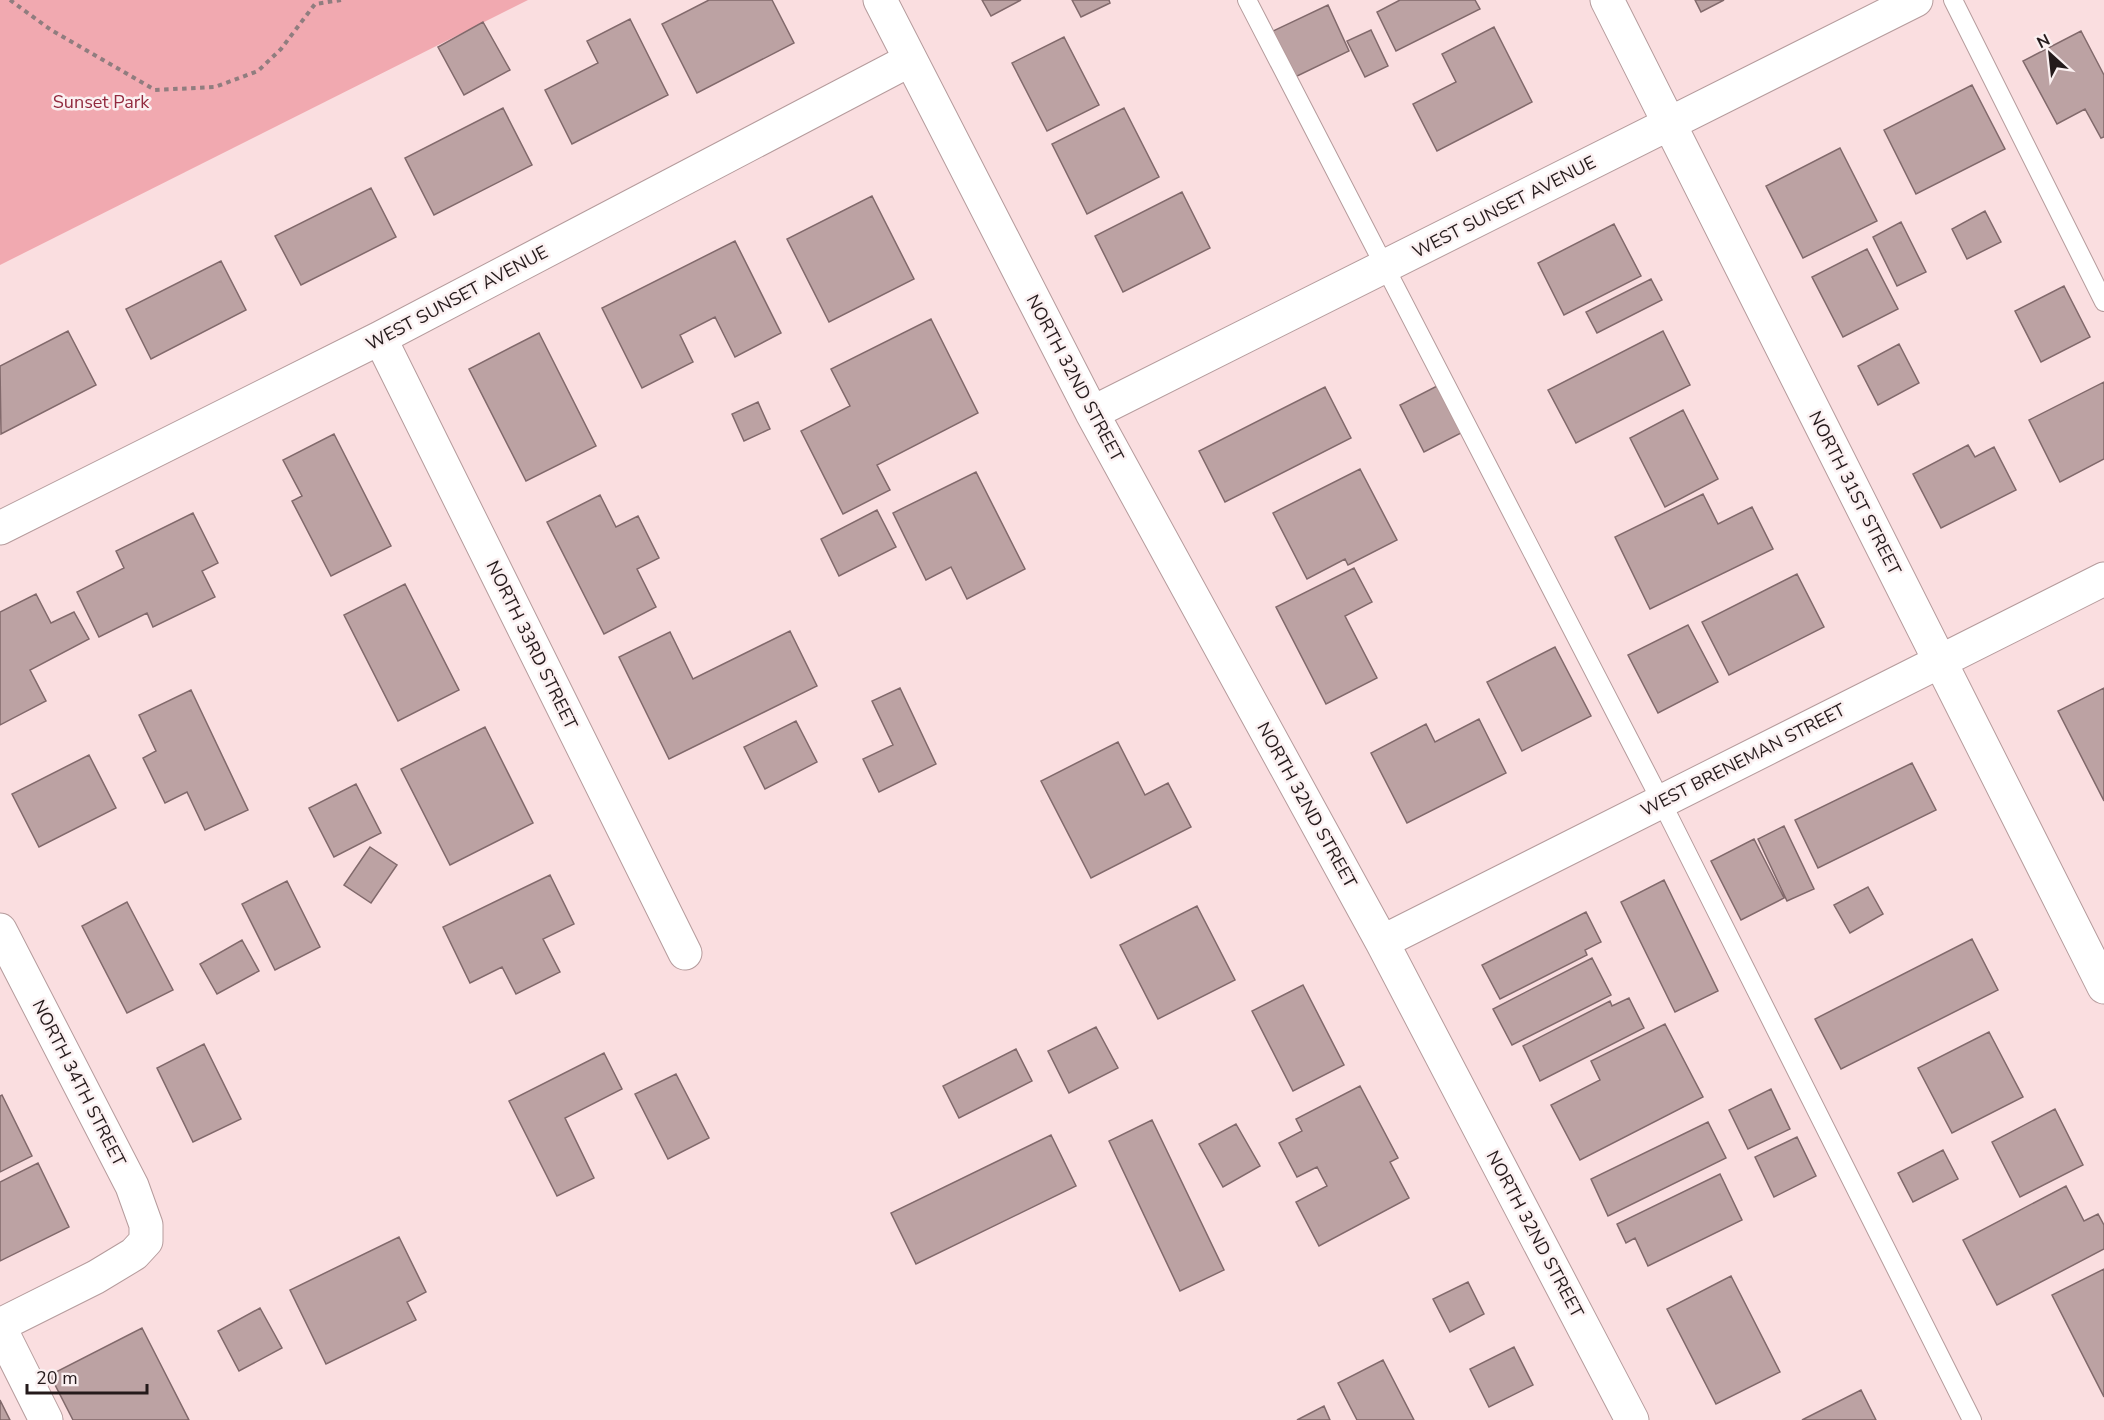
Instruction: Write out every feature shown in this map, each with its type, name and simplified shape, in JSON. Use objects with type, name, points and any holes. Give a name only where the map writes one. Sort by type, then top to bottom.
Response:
[{"type":"street","name":"NORTH 32ND STREET","points":[[880,0],[1092,413],[1382,942],[1632,1420]]},
{"type":"street","name":"NORTH 31ST STREET","points":[[1607,0],[2104,987]]},
{"type":"street","name":"WEST SUNSET AVENUE","points":[[1092,413],[1917,0]]},
{"type":"street","name":"WEST SUNSET AVENUE","points":[[0,528],[380,338],[909,60]]},
{"type":"street","name":"NORTH 33RD STREET","points":[[380,338],[685,953]]},
{"type":"street","name":"WEST BRENEMAN STREET","points":[[1382,942],[2104,579]]},
{"type":"street","name":"NORTH 34TH STREET","points":[[0,930],[132,1186],[146,1225],[146,1241],[134,1254],[0,1326]]},
{"type":"street","points":[[0,1326],[46,1420]]},
{"type":"lane","points":[[1247,0],[1661,801],[1972,1420]]},
{"type":"lane","points":[[1953,0],[2104,302]]},
{"type":"path","points":[[10,0],[51,30],[154,90],[215,87],[258,71],[281,49],[315,4],[341,0]]},
{"type":"green space","name":"Sunset Park","points":[[0,0],[528,0],[0,265]]},
{"type":"building","points":[[709,0],[772,0],[794,43],[697,93],[662,24]]},
{"type":"building","points":[[982,0],[1021,0],[991,16]]},
{"type":"building","points":[[1072,0],[1109,0],[1110,3],[1081,17]]},
{"type":"building","points":[[1400,0],[1475,0],[1480,9],[1396,51],[1377,12]]},
{"type":"building","points":[[1695,0],[1724,0],[1701,12]]},
{"type":"building","points":[[1328,5],[1349,51],[1291,79],[1269,33]]},
{"type":"building","points":[[630,19],[668,95],[572,144],[545,90],[598,63],[587,41]]},
{"type":"building","points":[[483,22],[510,70],[464,95],[438,47]]},
{"type":"building","points":[[1494,27],[1532,102],[1437,151],[1413,104],[1456,82],[1442,54]]},
{"type":"building","points":[[1371,30],[1388,66],[1365,77],[1347,41]]},
{"type":"building","points":[[2081,31],[2104,75],[2104,137],[2101,138],[2085,109],[2057,124],[2023,61]]},
{"type":"building","points":[[1064,37],[1099,105],[1047,131],[1012,63]]},
{"type":"building","points":[[1972,85],[2005,149],[1916,194],[1884,130]]},
{"type":"building","points":[[503,108],[532,165],[434,215],[405,158]]},
{"type":"building","points":[[1124,108],[1159,177],[1087,214],[1052,144]]},
{"type":"building","points":[[1840,148],[1877,221],[1803,258],[1766,186]]},
{"type":"building","points":[[371,188],[396,237],[301,285],[275,236]]},
{"type":"building","points":[[1182,192],[1210,248],[1123,292],[1095,236]]},
{"type":"building","points":[[872,196],[914,279],[829,322],[787,239]]},
{"type":"building","points":[[1985,211],[2001,242],[1967,259],[1952,229]]},
{"type":"building","points":[[1901,222],[1926,272],[1897,286],[1873,237]]},
{"type":"building","points":[[1614,224],[1641,276],[1564,315],[1538,263]]},
{"type":"building","points":[[735,241],[781,333],[735,357],[715,317],[680,335],[693,362],[642,388],[602,308]]},
{"type":"building","points":[[1867,249],[1898,309],[1843,337],[1812,277]]},
{"type":"building","points":[[221,261],[246,310],[151,359],[126,309]]},
{"type":"building","points":[[1651,279],[1662,300],[1597,333],[1586,312]]},
{"type":"building","points":[[2064,286],[2090,337],[2041,362],[2015,311]]},
{"type":"building","points":[[931,319],[978,413],[877,465],[890,490],[843,514],[801,431],[850,406],[831,369]]},
{"type":"building","points":[[68,331],[96,385],[1,434],[0,366]]},
{"type":"building","points":[[1663,331],[1690,385],[1576,443],[1548,390]]},
{"type":"building","points":[[539,333],[596,446],[526,481],[469,369]]},
{"type":"building","points":[[1899,344],[1919,383],[1878,405],[1858,366]]},
{"type":"building","points":[[2104,382],[2104,459],[2060,482],[2029,420]]},
{"type":"building","points":[[1439,385],[1463,432],[1424,452],[1400,405]]},
{"type":"building","points":[[1325,387],[1351,438],[1225,502],[1199,451]]},
{"type":"building","points":[[758,402],[770,429],[744,441],[732,414]]},
{"type":"building","points":[[1683,410],[1718,479],[1665,507],[1630,438]]},
{"type":"building","points":[[334,434],[391,546],[331,576],[292,501],[302,496],[283,460]]},
{"type":"building","points":[[1968,445],[1975,457],[1994,447],[2016,490],[1941,528],[1913,474]]},
{"type":"building","points":[[1360,469],[1397,540],[1348,565],[1345,559],[1307,579],[1273,513]]},
{"type":"building","points":[[976,472],[1025,569],[967,599],[951,567],[926,580],[893,513]]},
{"type":"building","points":[[1703,494],[1718,524],[1752,507],[1773,549],[1650,609],[1615,537]]},
{"type":"building","points":[[600,495],[616,527],[638,516],[659,558],[637,569],[656,607],[604,634],[547,522]]},
{"type":"building","points":[[877,510],[896,547],[839,576],[821,539]]},
{"type":"building","points":[[193,513],[218,563],[202,571],[215,597],[153,627],[147,613],[99,637],[77,592],[124,568],[116,551]]},
{"type":"building","points":[[1354,568],[1372,602],[1345,616],[1377,678],[1326,704],[1276,607]]},
{"type":"building","points":[[1797,574],[1824,627],[1729,675],[1702,622]]},
{"type":"building","points":[[405,584],[459,690],[398,721],[344,615]]},
{"type":"building","points":[[36,594],[51,623],[74,612],[89,639],[30,670],[46,701],[0,725],[0,612]]},
{"type":"building","points":[[1688,625],[1718,682],[1658,713],[1628,655]]},
{"type":"building","points":[[790,631],[817,686],[669,759],[619,657],[670,632],[693,679]]},
{"type":"building","points":[[1555,647],[1591,716],[1522,751],[1487,682]]},
{"type":"building","points":[[900,688],[936,764],[879,792],[863,759],[893,745],[872,701]]},
{"type":"building","points":[[2104,688],[2104,801],[2058,711]]},
{"type":"building","points":[[191,690],[248,810],[205,830],[187,792],[165,803],[143,758],[156,751],[139,715]]},
{"type":"building","points":[[1479,719],[1506,773],[1407,823],[1371,753],[1426,724],[1435,742]]},
{"type":"building","points":[[796,721],[817,762],[765,789],[744,747]]},
{"type":"building","points":[[485,727],[533,823],[450,865],[401,769]]},
{"type":"building","points":[[1118,742],[1145,795],[1168,783],[1191,827],[1091,878],[1041,781]]},
{"type":"building","points":[[89,755],[116,808],[39,847],[12,794]]},
{"type":"building","points":[[1912,763],[1936,810],[1818,868],[1795,820]]},
{"type":"building","points":[[356,784],[381,833],[334,857],[309,808]]},
{"type":"building","points":[[1784,826],[1814,889],[1787,901],[1758,839]]},
{"type":"building","points":[[1754,839],[1784,898],[1741,920],[1711,861]]},
{"type":"building","points":[[370,847],[397,865],[371,903],[344,885]]},
{"type":"building","points":[[550,875],[574,924],[543,939],[560,972],[516,994],[502,967],[470,983],[443,927]]},
{"type":"building","points":[[1664,880],[1718,991],[1675,1012],[1621,902]]},
{"type":"building","points":[[287,881],[320,947],[275,970],[242,904]]},
{"type":"building","points":[[1868,887],[1883,914],[1850,933],[1834,905]]},
{"type":"building","points":[[127,902],[173,990],[127,1013],[82,926]]},
{"type":"building","points":[[1197,906],[1235,980],[1158,1019],[1120,945]]},
{"type":"building","points":[[1586,912],[1601,942],[1585,950],[1587,955],[1500,999],[1482,965]]},
{"type":"building","points":[[1972,939],[1998,990],[1841,1069],[1815,1019]]},
{"type":"building","points":[[242,940],[259,971],[217,994],[200,964]]},
{"type":"building","points":[[1592,958],[1611,995],[1512,1045],[1493,1009]]},
{"type":"building","points":[[1303,985],[1344,1065],[1293,1091],[1252,1011]]},
{"type":"building","points":[[1629,998],[1644,1028],[1540,1081],[1523,1046],[1610,1001],[1612,1006]]},
{"type":"building","points":[[1665,1024],[1703,1097],[1580,1160],[1551,1105],[1600,1080],[1591,1061]]},
{"type":"building","points":[[1096,1027],[1118,1068],[1069,1093],[1048,1051]]},
{"type":"building","points":[[1989,1032],[2023,1097],[1952,1133],[1918,1068]]},
{"type":"building","points":[[204,1044],[241,1119],[193,1142],[157,1068]]},
{"type":"building","points":[[1016,1049],[1032,1081],[959,1118],[943,1086]]},
{"type":"building","points":[[604,1053],[622,1089],[565,1118],[594,1178],[557,1196],[509,1101]]},
{"type":"building","points":[[676,1074],[709,1138],[668,1159],[635,1094]]},
{"type":"building","points":[[1360,1086],[1398,1158],[1390,1162],[1409,1198],[1319,1246],[1296,1202],[1327,1186],[1317,1167],[1297,1177],[1279,1143],[1302,1131],[1296,1119]]},
{"type":"building","points":[[1771,1089],[1790,1129],[1748,1149],[1729,1110]]},
{"type":"building","points":[[2,1095],[32,1156],[0,1172],[0,1096]]},
{"type":"building","points":[[2055,1109],[2083,1165],[2020,1197],[1992,1142]]},
{"type":"building","points":[[1152,1120],[1224,1270],[1180,1291],[1109,1141]]},
{"type":"building","points":[[1708,1122],[1726,1158],[1608,1216],[1591,1179]]},
{"type":"building","points":[[1236,1124],[1260,1166],[1223,1187],[1199,1144]]},
{"type":"building","points":[[1051,1135],[1076,1186],[916,1264],[891,1213]]},
{"type":"building","points":[[1797,1137],[1816,1176],[1774,1197],[1755,1157]]},
{"type":"building","points":[[1943,1150],[1958,1179],[1913,1202],[1898,1173]]},
{"type":"building","points":[[38,1163],[69,1227],[0,1261],[0,1182]]},
{"type":"building","points":[[1720,1174],[1742,1220],[1648,1266],[1635,1238],[1626,1243],[1617,1224]]},
{"type":"building","points":[[2066,1186],[2084,1221],[2098,1214],[2104,1225],[2104,1249],[1997,1305],[1963,1240]]},
{"type":"building","points":[[399,1237],[426,1292],[407,1302],[416,1320],[326,1364],[290,1290]]},
{"type":"building","points":[[2104,1269],[2104,1397],[2052,1295]]},
{"type":"building","points":[[1731,1276],[1780,1372],[1716,1404],[1667,1309]]},
{"type":"building","points":[[1468,1282],[1484,1314],[1450,1332],[1433,1299]]},
{"type":"building","points":[[260,1308],[282,1348],[239,1371],[218,1331]]},
{"type":"building","points":[[142,1328],[189,1420],[73,1420],[50,1375]]},
{"type":"building","points":[[1514,1347],[1533,1385],[1489,1407],[1470,1369]]},
{"type":"building","points":[[1383,1360],[1414,1420],[1357,1420],[1338,1383]]},
{"type":"building","points":[[1861,1390],[1876,1420],[1802,1420]]},
{"type":"building","points":[[0,1400],[10,1420],[0,1420]]},
{"type":"building","points":[[1324,1406],[1330,1420],[1297,1420]]}]
